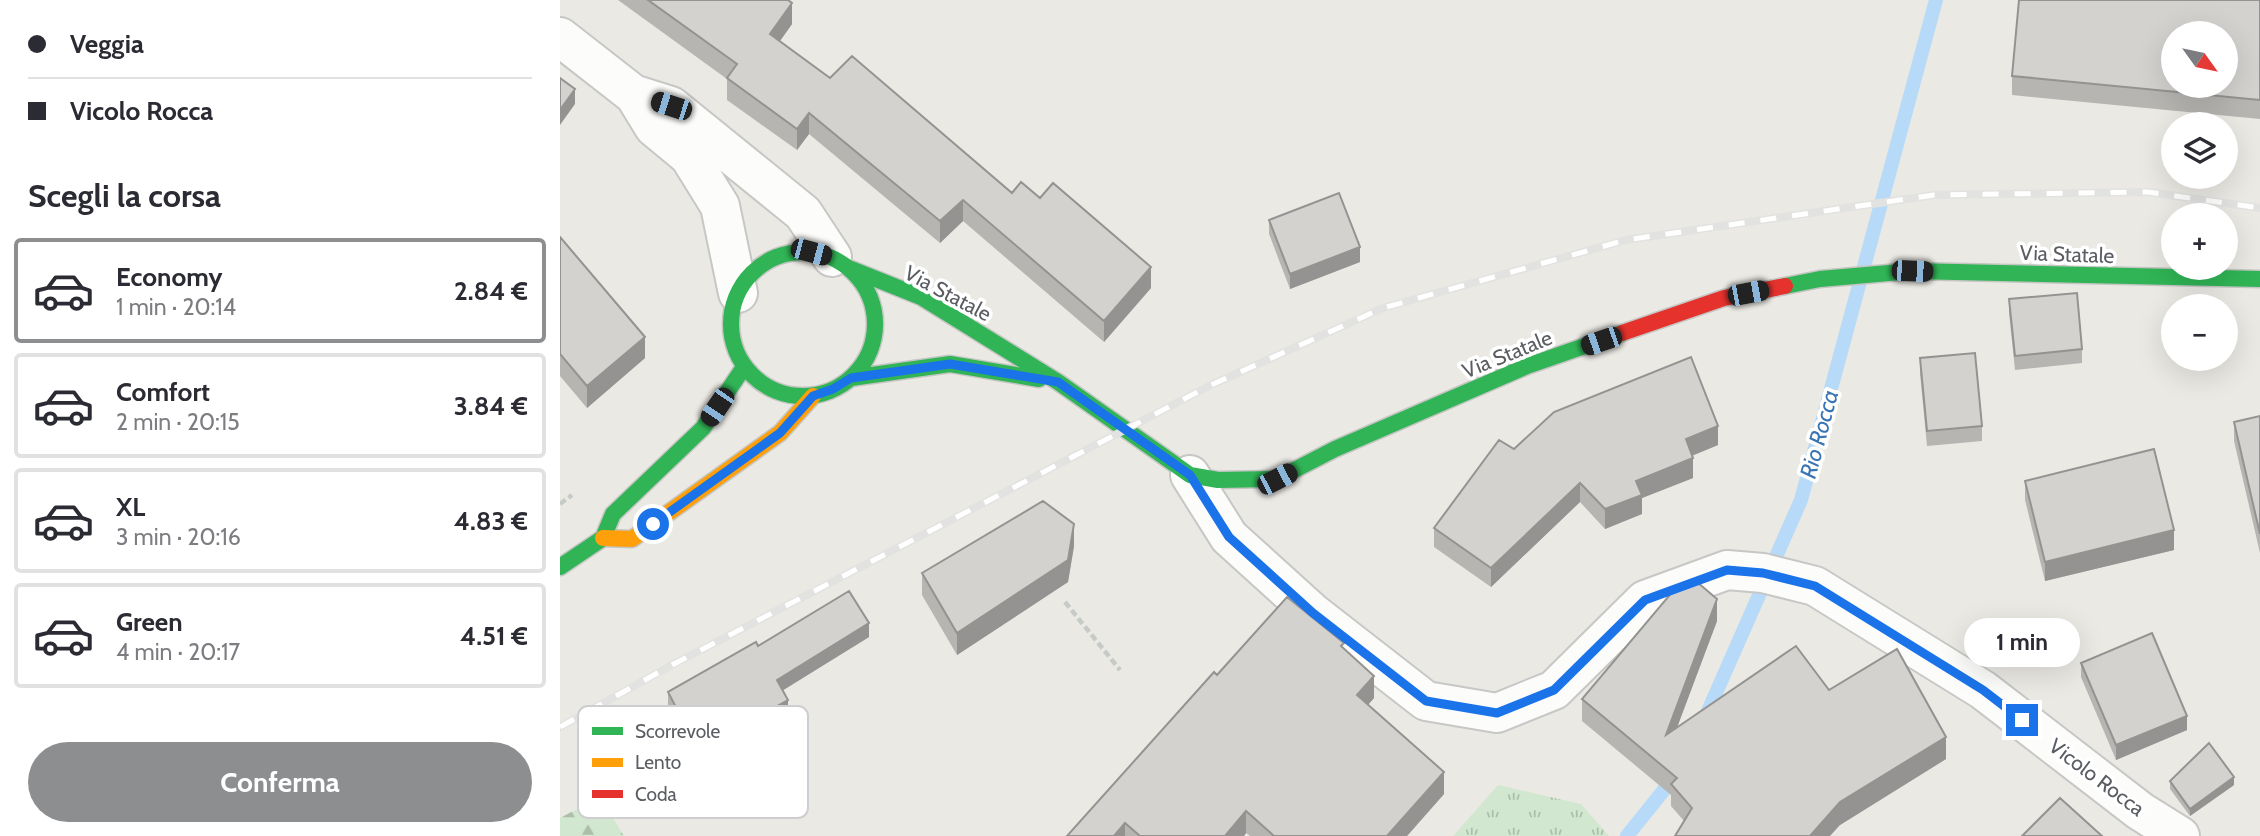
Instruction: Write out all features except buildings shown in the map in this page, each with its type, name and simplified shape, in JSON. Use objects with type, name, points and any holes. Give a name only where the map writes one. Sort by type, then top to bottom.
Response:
[{"type":"street","points":[[560,37],[634,94],[671,106],[803,213],[841,263],[866,288],[874,312],[874,336],[866,359],[851,378]]},
{"type":"street","points":[[634,94],[654,127],[689,156],[720,206],[738,293]]},
{"type":"street","name":"Via Statale","points":[[560,567],[603,538],[613,514],[703,428],[744,367],[735,350],[731,330],[732,311],[738,293],[750,274],[768,261],[789,253],[811,252],[921,297],[1058,382],[1190,475],[1219,480],[1277,479],[1335,449],[1527,366],[1724,298],[1820,279],[1912,271],[2260,279]]},
{"type":"street","name":"Via Statale","points":[[603,538],[632,539],[780,433],[813,396],[833,389],[851,378],[950,364],[1058,382]]},
{"type":"street","points":[[744,367],[757,381],[774,390],[794,396],[813,396]]},
{"type":"street","name":"Vicolo Rocca","points":[[1190,475],[1229,537],[1313,613],[1426,701],[1497,713],[1554,690],[1645,600],[1727,570],[1763,573],[1815,586],[1983,690],[2140,811],[2180,836]]},
{"type":"path","points":[[560,504],[582,492]]},
{"type":"path","points":[[1065,602],[1120,670]]},
{"type":"green space","points":[[1498,785],[1581,804],[1609,836],[1453,836]]},
{"type":"green space","points":[[578,809],[578,818],[613,818],[624,836],[560,836],[560,818]]},
{"type":"waterway","name":"Rio Rocca","points":[[1704,720],[1801,500],[1936,0]]},
{"type":"waterway","name":"Rio Rocca","points":[[1627,836],[1676,775]]},
{"type":"railway","points":[[598,706],[1211,385],[1383,308],[1626,240],[1934,195],[2148,192],[2260,208]]},
{"type":"railway","points":[[560,727],[578,717]]},
{"type":"traffic: fast","points":[[803,252],[831,258],[854,273],[869,296],[875,324],[869,352],[854,375],[831,390],[803,396],[775,390],[752,375],[737,352],[731,324],[737,296],[752,273],[775,258],[803,252]]},
{"type":"traffic: fast","points":[[851,269],[921,297],[1058,382],[1190,475],[1218,480],[1277,479],[1335,449],[1527,366],[1622,333]]},
{"type":"traffic: fast","points":[[1785,286],[1820,279],[1912,271],[2260,279]]},
{"type":"traffic: fast","points":[[851,378],[950,364],[1039,379]]},
{"type":"traffic: fast","points":[[560,567],[603,538],[613,514],[703,428],[744,367]]},
{"type":"traffic: slow","points":[[603,538],[632,539],[780,433],[813,396]]},
{"type":"traffic: jam","points":[[1622,333],[1724,298],[1785,286]]},
{"type":"route","points":[[653,524],[780,433],[813,396],[833,389],[851,378],[950,364],[1058,382],[1190,475],[1229,537],[1313,613],[1426,701],[1497,713],[1554,690],[1645,600],[1727,570],[1763,573],[1815,586],[1983,690],[2022,720]]}]
